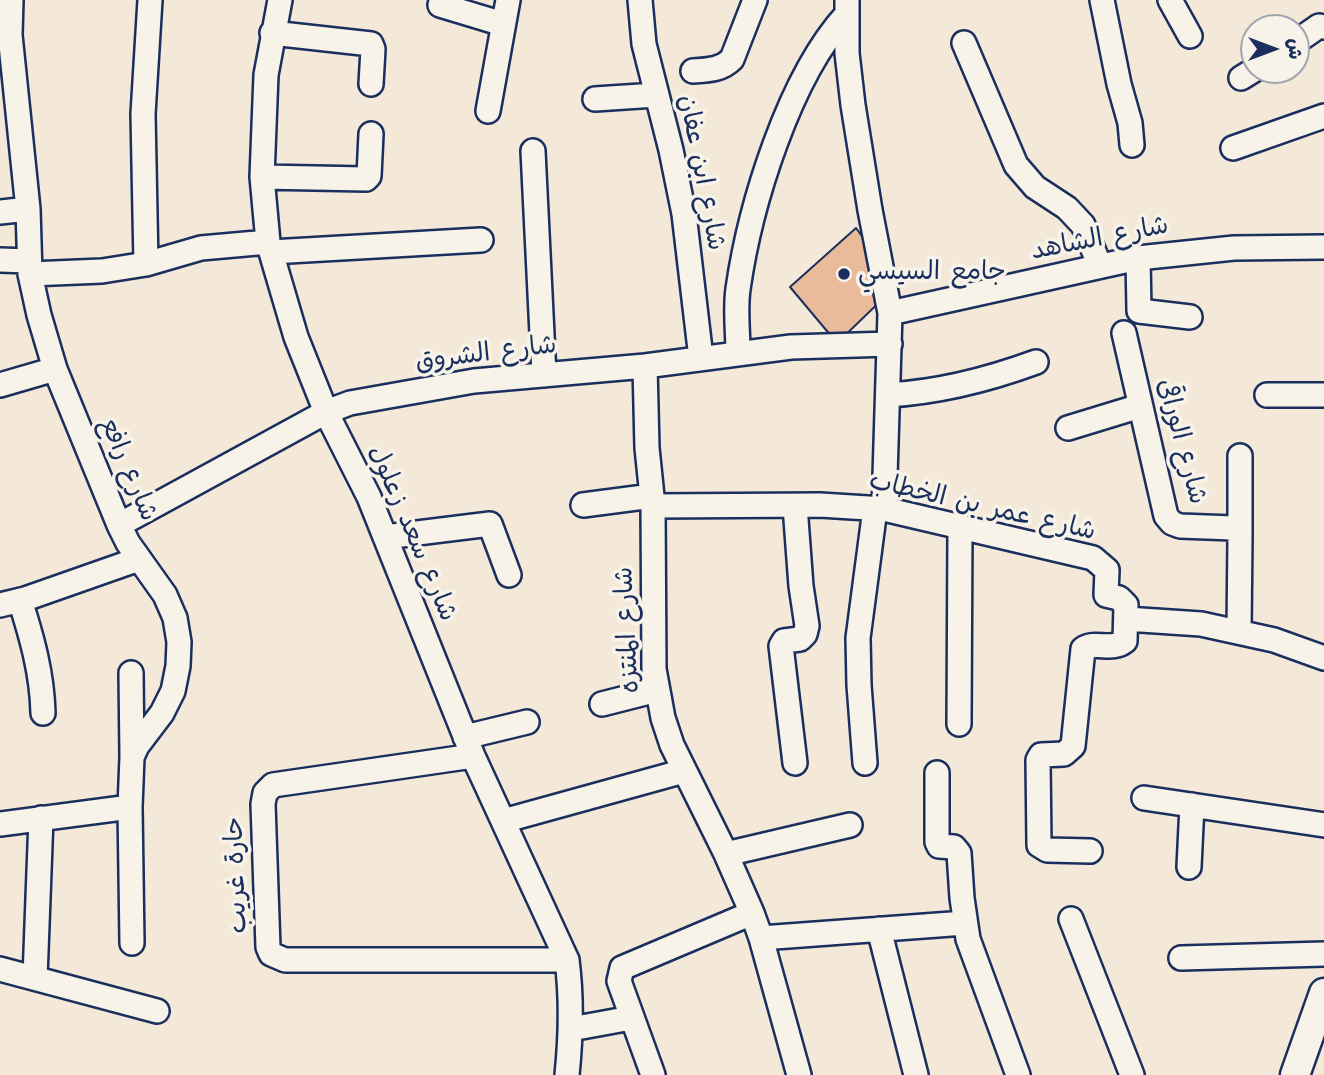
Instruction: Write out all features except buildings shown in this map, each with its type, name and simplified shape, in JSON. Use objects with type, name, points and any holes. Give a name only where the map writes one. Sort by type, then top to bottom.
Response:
[{"type":"street","name":"شارع رافع","points":[[11,0],[10,35],[28,209],[30,267],[38,315],[55,369],[118,525],[165,595],[175,618],[179,642],[173,691],[162,713],[132,757]]},
{"type":"street","points":[[146,264],[143,114],[150,0]]},
{"type":"street","name":"شارع سعد زعلول","points":[[280,0],[266,75],[262,177],[270,247],[296,337],[326,412],[369,497],[469,746],[567,960],[571,997],[567,1075]]},
{"type":"street","points":[[488,111],[508,0]]},
{"type":"street","name":"شارع ابن عفان","points":[[640,0],[644,44],[684,214],[701,358]]},
{"type":"street","points":[[693,71],[718,69],[732,59],[755,0]]},
{"type":"street","points":[[1102,0],[1130,123],[1132,145]]},
{"type":"street","points":[[1170,0],[1190,36]]},
{"type":"street","points":[[850,4],[847,53],[853,105],[890,313],[888,395],[879,509],[858,638],[865,763]]},
{"type":"street","points":[[738,353],[737,291],[764,177],[807,69],[850,4]]},
{"type":"street","points":[[440,5],[503,24]]},
{"type":"street","points":[[272,33],[371,44],[372,84]]},
{"type":"street","points":[[964,43],[1016,164],[1035,187],[1066,208],[1083,225],[1100,266]]},
{"type":"street","points":[[595,99],[656,95]]},
{"type":"street","points":[[1233,148],[1324,116]]},
{"type":"street","points":[[262,177],[366,179],[369,176],[372,134]]},
{"type":"street","points":[[533,150],[544,375]]},
{"type":"street","points":[[0,212],[28,209]]},
{"type":"street","points":[[0,260],[30,267],[90,272],[146,264],[201,248],[481,240]]},
{"type":"street","name":"شارع الشاهد","points":[[890,313],[1138,258],[1221,249],[1324,247]]},
{"type":"street","points":[[1138,258],[1139,311],[1189,317]]},
{"type":"street","name":"شارع الوراقى","points":[[1124,333],[1166,516],[1172,523],[1180,526],[1233,528],[1240,536]]},
{"type":"street","name":"شارع الشروق","points":[[118,525],[326,412],[350,403],[424,389],[645,366],[790,347],[890,344]]},
{"type":"street","points":[[888,395],[964,385],[1036,362]]},
{"type":"street","name":"شارع المنتزه","points":[[645,366],[652,501],[653,648],[657,690],[672,745],[726,854],[761,938],[799,1075]]},
{"type":"street","points":[[0,385],[55,369]]},
{"type":"street","points":[[1267,395],[1324,395]]},
{"type":"street","points":[[1068,428],[1140,406]]},
{"type":"street","points":[[1239,632],[1240,456]]},
{"type":"street","name":"شارع عمر بن الخطاب","points":[[583,505],[652,501],[879,509],[1093,558],[1107,570],[1105,592],[1108,597],[1123,601],[1126,605],[1126,619]]},
{"type":"street","points":[[795,506],[800,586],[807,626],[800,639],[784,641],[781,646],[795,764]]},
{"type":"street","points":[[385,537],[490,524],[509,575]]},
{"type":"street","points":[[959,724],[960,527]]},
{"type":"street","points":[[43,713],[42,682],[33,640],[10,603],[139,559]]},
{"type":"street","points":[[1090,851],[1047,850],[1039,845],[1039,757],[1044,754],[1064,754],[1071,750],[1083,649],[1086,646],[1119,646],[1125,641],[1126,619],[1201,624],[1274,640],[1324,659]]},
{"type":"street","points":[[131,673],[132,943]]},
{"type":"street","points":[[602,704],[657,690]]},
{"type":"street","points":[[469,746],[527,722]]},
{"type":"street","name":"حارة غريب","points":[[469,746],[273,785],[265,793],[263,803],[268,947],[271,954],[285,960],[567,960]]},
{"type":"street","points":[[503,821],[684,771]]},
{"type":"street","points":[[937,772],[937,842],[939,846],[954,847],[959,853],[968,939],[1018,1075]]},
{"type":"street","points":[[1144,798],[1324,825]]},
{"type":"street","points":[[1189,867],[1192,805]]},
{"type":"street","points":[[0,824],[130,807]]},
{"type":"street","points":[[36,978],[41,818]]},
{"type":"street","points":[[726,854],[850,825]]},
{"type":"street","points":[[653,1075],[619,981],[622,968],[752,914]]},
{"type":"street","points":[[1071,919],[1132,1075]]},
{"type":"street","points":[[761,938],[965,923]]},
{"type":"street","points":[[879,929],[916,1075]]},
{"type":"street","points":[[1181,958],[1324,954]]},
{"type":"street","points":[[0,969],[157,1011]]},
{"type":"street","points":[[1294,1075],[1324,993]]},
{"type":"street","points":[[571,1030],[631,1018]]},
{"type":"place","name":"جامع السيسي","points":[[844,274]]}]
